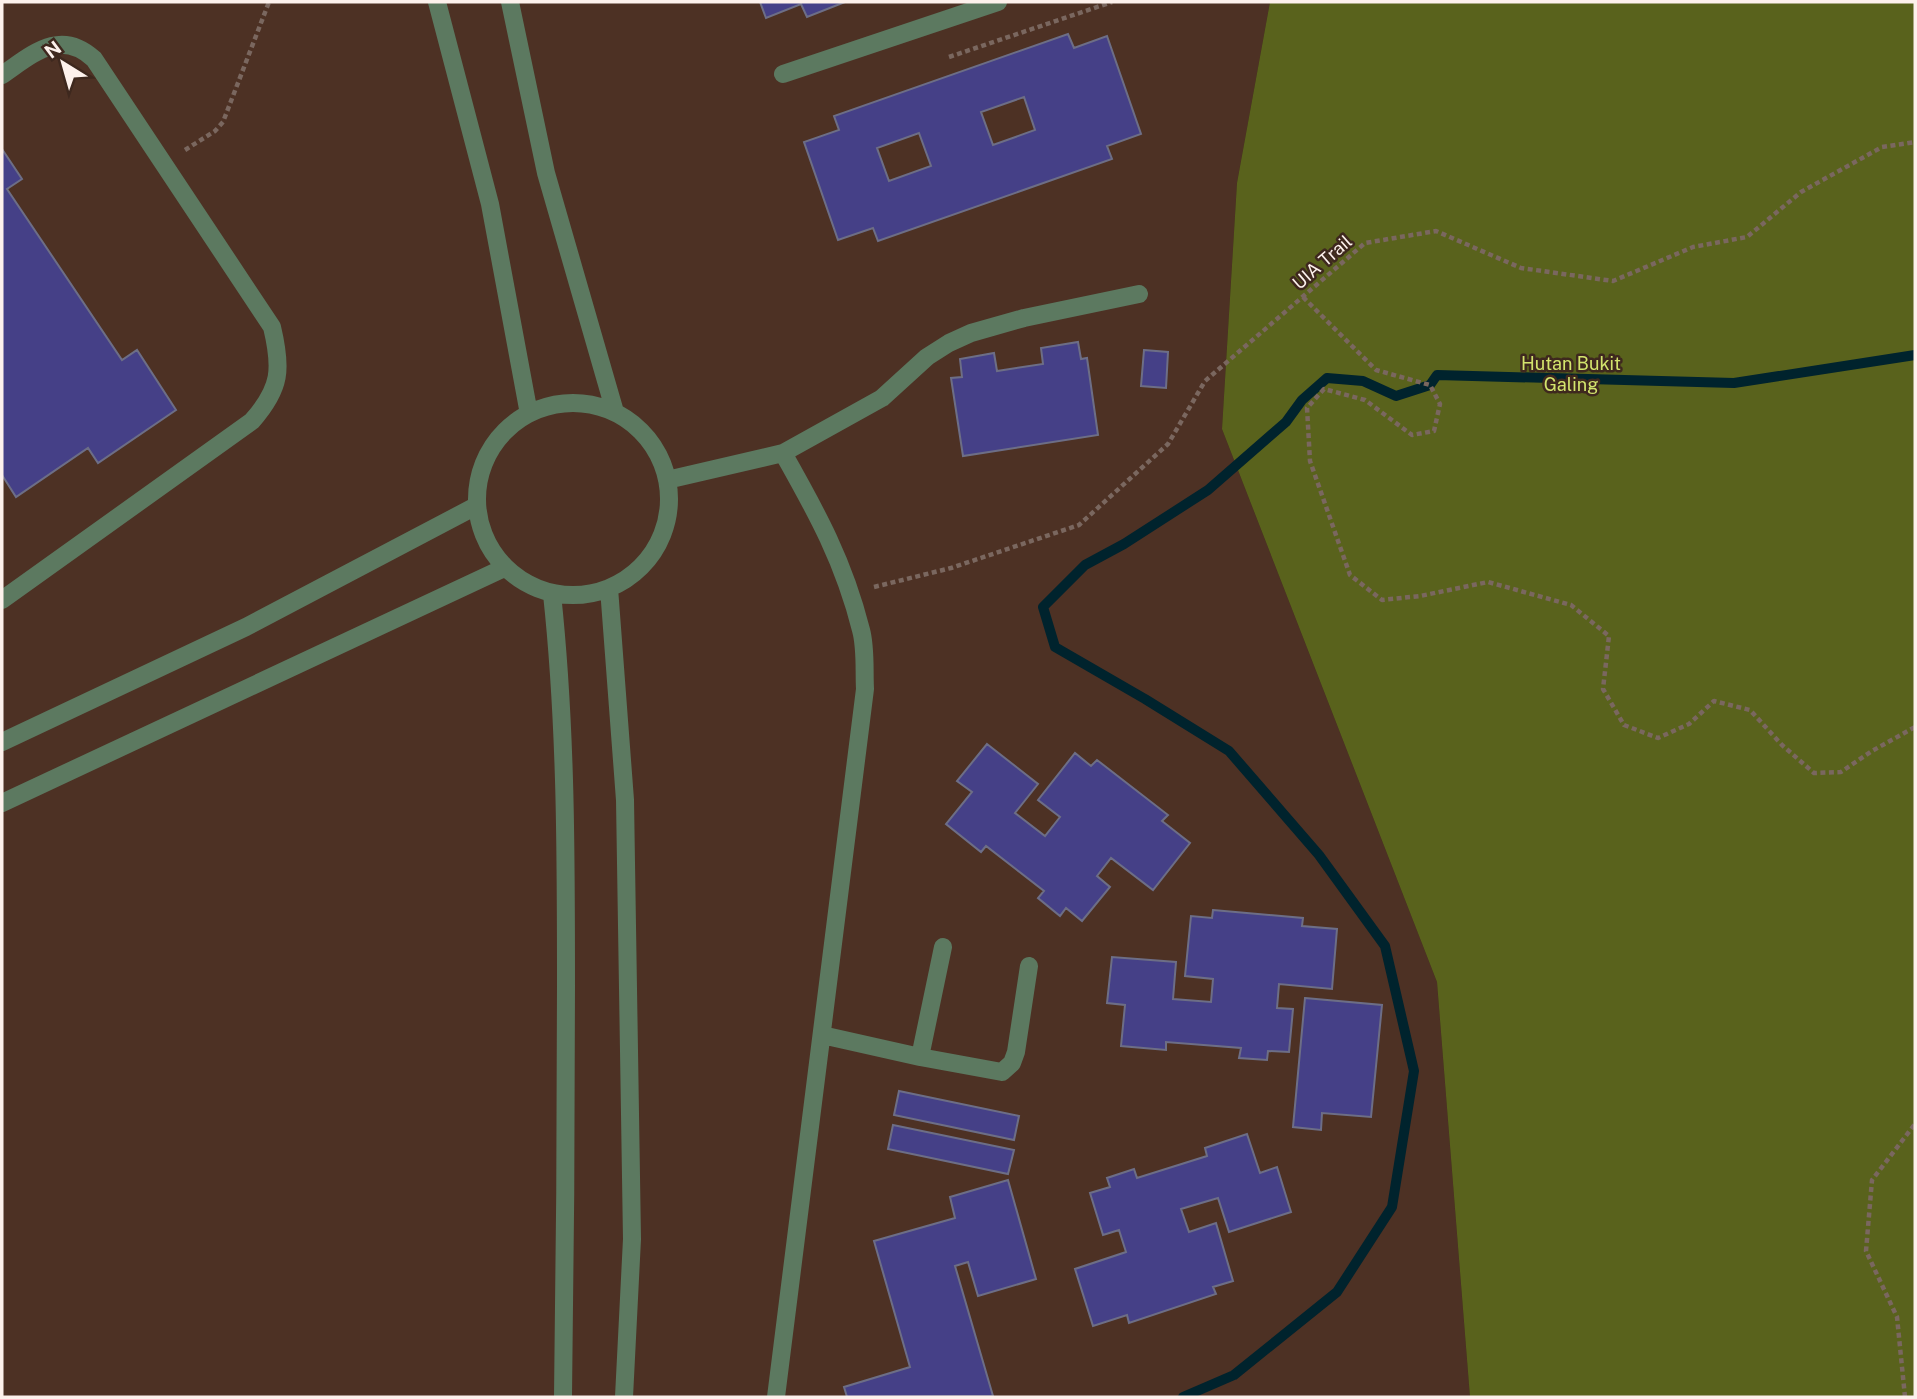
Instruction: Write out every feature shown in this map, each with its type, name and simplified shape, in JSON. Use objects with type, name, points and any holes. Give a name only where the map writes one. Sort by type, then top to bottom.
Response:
[{"type":"street","points":[[437,2],[490,204],[529,414]]},
{"type":"street","points":[[510,2],[546,173],[615,412]]},
{"type":"street","points":[[783,74],[998,2]]},
{"type":"street","points":[[2,75],[50,46],[69,44],[82,49],[94,59],[272,327],[278,354],[277,376],[269,401],[251,421],[2,600]]},
{"type":"street","points":[[667,480],[783,453],[882,398],[927,357],[971,333],[1024,318],[1139,294]]},
{"type":"street","points":[[572,403],[594,405],[615,412],[634,424],[649,440],[660,459],[670,502],[666,524],[658,544],[645,563],[629,578],[591,594],[552,594],[527,584],[504,568],[490,550],[476,506],[484,462],[510,426],[529,414],[550,406],[572,403]]},
{"type":"street","points":[[776,1397],[865,689],[862,632],[843,568],[824,526],[783,453]]},
{"type":"street","points":[[2,743],[246,627],[476,506]]},
{"type":"street","points":[[2,803],[504,568]]},
{"type":"street","points":[[609,588],[625,800],[632,1239],[624,1397]]},
{"type":"street","points":[[552,594],[560,666],[566,862],[563,1397]]},
{"type":"street","points":[[920,1057],[943,947]]},
{"type":"street","points":[[822,1035],[1002,1072],[1009,1068],[1016,1052],[1029,966]]},
{"type":"path","points":[[163,164],[215,131],[223,122],[270,2]]},
{"type":"path","points":[[949,57],[1112,2]]},
{"type":"path","name":"UIA Trail","points":[[849,593],[951,568],[1079,525],[1168,444],[1205,381],[1365,243],[1436,231],[1521,268],[1613,281],[1693,247],[1747,237],[1801,192],[1882,147],[1915,142]]},
{"type":"path","points":[[1303,297],[1376,370],[1430,385],[1440,404],[1434,431],[1412,435],[1365,400],[1324,389],[1307,408],[1310,461],[1350,575],[1382,600],[1420,596],[1488,582],[1570,605],[1609,636],[1603,689],[1624,725],[1658,738],[1689,724],[1714,701],[1750,710],[1782,745],[1814,774],[1841,772],[1915,727]]},
{"type":"path","points":[[1905,1397],[1897,1317],[1866,1251],[1872,1180],[1915,1124]]},
{"type":"shaded area","points":[[2,2],[1270,2],[1237,183],[1222,429],[1437,982],[1470,1397],[2,1397]]},
{"type":"green space","name":"Hutan Bukit Galing","points":[[1270,2],[1915,2],[1915,1397],[1470,1397],[1437,982],[1222,429],[1237,183]]},
{"type":"building","points":[[760,2],[845,2],[807,17],[801,4],[766,18]]},
{"type":"building","points":[[1068,34],[1074,48],[1107,36],[1141,134],[1107,146],[1112,159],[878,241],[873,228],[838,240],[804,142],[839,130],[834,116]],"holes":[[[1024,97],[1035,130],[993,145],[981,112]],[[919,133],[931,166],[889,181],[877,148]]]},
{"type":"building","points":[[2,149],[22,179],[7,189],[122,360],[137,350],[176,410],[98,463],[88,448],[16,497],[2,475]]},
{"type":"building","points":[[1078,342],[1081,359],[1087,358],[1098,435],[963,456],[951,378],[962,377],[960,359],[994,353],[997,371],[1043,364],[1041,348]]},
{"type":"building","points":[[1144,350],[1168,352],[1166,388],[1141,386]]},
{"type":"building","points":[[987,744],[1038,784],[1015,813],[1045,836],[1060,817],[1038,800],[1075,753],[1091,766],[1097,760],[1168,815],[1162,821],[1190,843],[1153,890],[1111,858],[1097,876],[1110,887],[1082,921],[1066,908],[1060,916],[1038,898],[1044,891],[986,846],[981,852],[946,824],[972,792],[957,781]]},
{"type":"building","points":[[1213,910],[1303,918],[1302,926],[1337,929],[1332,989],[1279,984],[1277,1008],[1293,1009],[1289,1052],[1268,1051],[1267,1060],[1239,1058],[1241,1048],[1166,1042],[1166,1050],[1121,1046],[1125,1005],[1107,1003],[1112,957],[1176,962],[1173,999],[1211,1002],[1213,979],[1185,976],[1191,916],[1212,918]]},
{"type":"building","points":[[1305,998],[1382,1005],[1371,1117],[1322,1113],[1321,1130],[1293,1127]]},
{"type":"building","points":[[899,1091],[1019,1116],[1014,1140],[894,1115]]},
{"type":"building","points":[[893,1125],[1014,1150],[1008,1174],[888,1149]]},
{"type":"building","points":[[1247,1134],[1260,1173],[1277,1167],[1291,1212],[1229,1232],[1218,1198],[1181,1209],[1189,1232],[1216,1223],[1233,1281],[1213,1287],[1216,1294],[1129,1323],[1127,1315],[1093,1326],[1075,1269],[1126,1252],[1119,1230],[1103,1235],[1090,1193],[1110,1187],[1107,1178],[1134,1169],[1137,1178],[1207,1156],[1205,1148]]},
{"type":"building","points":[[1008,1180],[1036,1279],[978,1296],[968,1262],[955,1266],[993,1396],[847,1397],[844,1387],[910,1367],[874,1241],[955,1218],[950,1197]]},
{"type":"waterway","points":[[1183,1397],[1234,1375],[1337,1292],[1392,1207],[1414,1071],[1385,946],[1319,855],[1229,751],[1055,647],[1043,607],[1085,565],[1124,544],[1208,490],[1286,422],[1302,400],[1327,378],[1363,381],[1396,396],[1430,385],[1437,375],[1734,383],[1915,355]]}]
